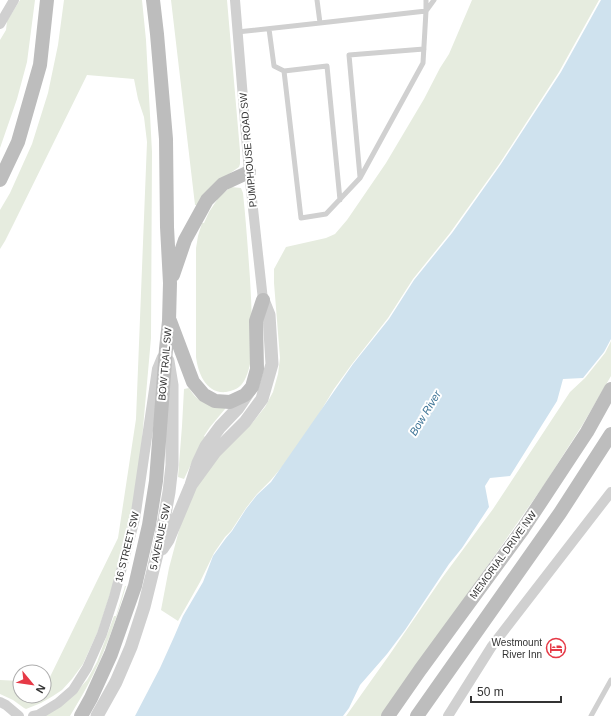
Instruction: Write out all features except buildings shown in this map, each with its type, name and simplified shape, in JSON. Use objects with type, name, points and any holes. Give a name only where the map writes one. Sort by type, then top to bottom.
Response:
[{"type":"main road","points":[[0,180],[18,142],[40,65],[47,0]]},
{"type":"main road","name":"BOW TRAIL SW","points":[[81,716],[111,654],[136,578],[149,525],[156,481],[169,320],[170,283],[167,227],[166,139],[157,34],[152,0]]},
{"type":"main road","points":[[170,283],[185,240],[207,200],[223,184],[250,172]]},
{"type":"main road","points":[[169,320],[193,382],[204,395],[215,401],[230,402],[245,395],[252,387],[258,369],[256,320],[263,300]]},
{"type":"main road","name":"MEMORIAL DRIVE NW","points":[[388,716],[523,529],[587,432],[611,389]]},
{"type":"main road","points":[[417,716],[560,513],[611,434]]},
{"type":"street","points":[[0,24],[14,0]]},
{"type":"street","name":"PUMPHOUSE ROAD SW","points":[[235,0],[263,300]]},
{"type":"street","points":[[191,485],[215,452],[245,422],[262,399],[272,364],[269,315],[263,300]]},
{"type":"street","name":"5 AVENUE SW","points":[[97,716],[116,682],[131,647],[144,607],[160,542],[172,465],[172,385],[166,349]]},
{"type":"street","name":"16 STREET SW","points":[[33,716],[58,703],[73,690],[87,668],[102,634],[114,597],[134,519],[157,369],[166,349]]},
{"type":"street","points":[[155,559],[168,540],[206,446],[220,427],[238,408],[252,387]]},
{"type":"street","points":[[448,716],[492,646],[611,492]]},
{"type":"street","points":[[0,702],[19,716]]},
{"type":"lane","points":[[317,0],[320,23]]},
{"type":"lane","points":[[284,71],[301,218],[326,214],[360,178],[423,63],[426,0]]},
{"type":"lane","points":[[238,32],[426,11],[434,0]]},
{"type":"lane","points":[[269,29],[274,66],[284,71],[327,66],[340,200]]},
{"type":"lane","points":[[360,178],[349,55],[424,49]]},
{"type":"lane","points":[[591,716],[611,680]]},
{"type":"shaded area","points":[[20,0],[35,0],[27,62],[17,99],[0,148],[0,40],[6,30],[7,21]]},
{"type":"shaded area","points":[[64,0],[142,0],[146,40],[152,152],[151,338],[140,462],[134,500],[112,588],[98,631],[83,664],[62,690],[52,697],[52,673],[118,538],[136,419],[147,142],[144,117],[138,99],[134,79],[87,75],[0,249],[0,210],[10,193],[32,144],[48,93],[58,45]]},
{"type":"shaded area","points":[[171,0],[227,0],[240,164],[239,167],[229,174],[198,205],[195,205]]},
{"type":"shaded area","points":[[472,0],[599,0],[559,72],[500,163],[450,233],[413,279],[388,318],[334,389],[299,447],[257,494],[231,531],[225,537],[214,553],[178,621],[161,610],[169,568],[185,510],[195,488],[220,454],[253,422],[265,407],[273,392],[278,374],[280,358],[274,269],[286,247],[326,238],[335,234],[347,220],[386,163],[424,99],[449,54]]},
{"type":"shaded area","points":[[231,187],[241,188],[243,193],[250,279],[252,352],[248,373],[242,384],[233,390],[219,392],[213,390],[204,381],[199,370],[196,357],[196,248],[202,223],[204,223],[217,200],[216,199]]},
{"type":"shaded area","points":[[611,341],[611,376],[583,424],[544,485],[382,716],[346,716],[442,578],[493,509],[570,392],[585,378],[605,353]]},
{"type":"shaded area","points":[[189,388],[200,400],[208,404],[224,406],[225,409],[204,436],[206,438],[184,479],[178,477],[184,389]]},
{"type":"shaded area","points":[[125,586],[116,619],[104,652],[70,716],[41,716],[79,689],[87,680],[97,662],[114,616],[116,616]]},
{"type":"shaded area","points":[[0,680],[12,681],[12,700],[0,694]]},
{"type":"shaded area","points":[[18,704],[38,704],[26,709]]},
{"type":"water","name":"Bow River","points":[[601,0],[611,0],[611,339],[604,352],[583,378],[563,379],[557,401],[510,476],[490,478],[485,486],[489,507],[405,630],[387,654],[360,685],[349,708],[343,716],[135,716],[160,668],[183,616],[203,582],[213,556],[246,509],[257,495],[271,482],[353,364],[389,319],[414,280],[452,233],[501,164],[561,72]]},
{"type":"place","name":"Westmount River Inn","points":[[556,648]]}]
